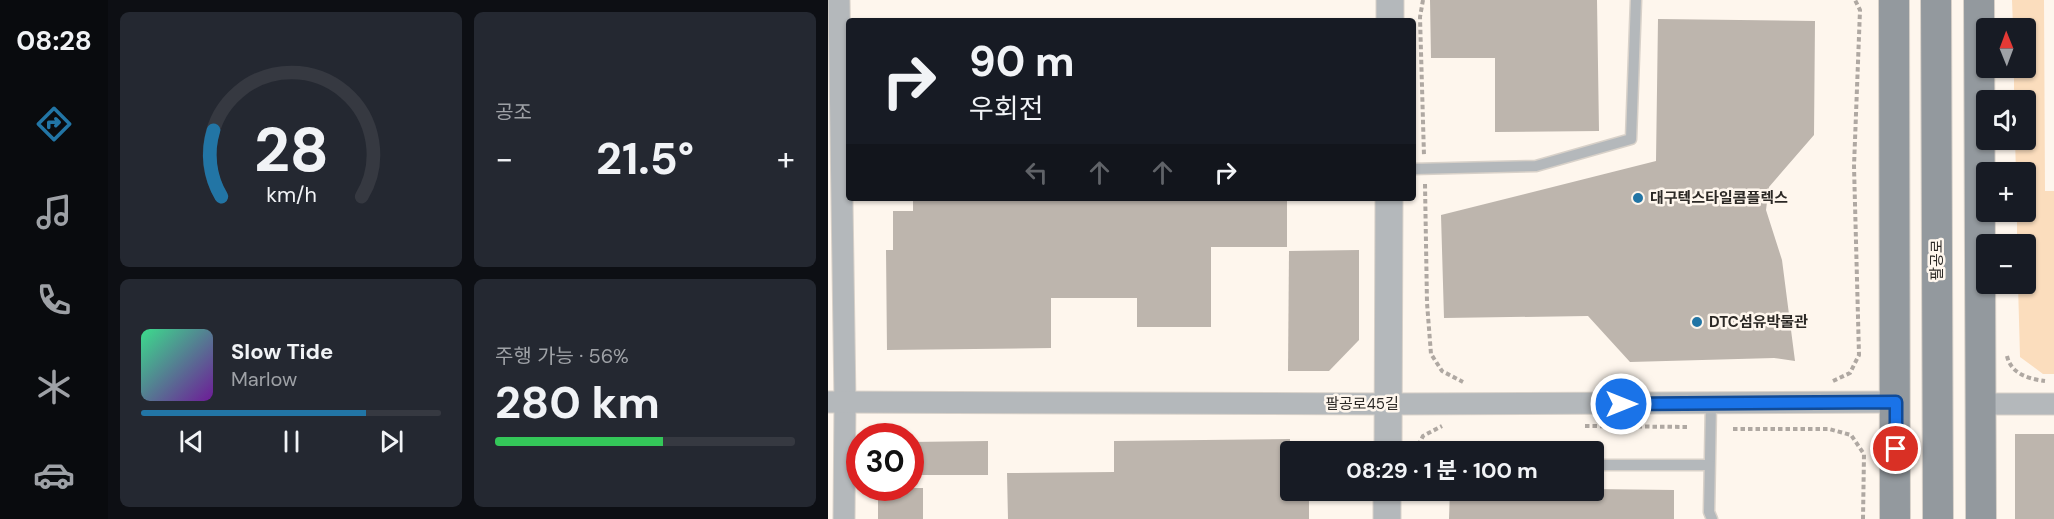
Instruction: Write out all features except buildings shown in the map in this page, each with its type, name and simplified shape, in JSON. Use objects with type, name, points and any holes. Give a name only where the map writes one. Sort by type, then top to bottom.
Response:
[{"type":"main road","points":[[1894,0],[1895,519]]},
{"type":"main road","name":"팔공로","points":[[1936,0],[1938,519]]},
{"type":"main road","points":[[1979,0],[1981,519]]},
{"type":"street","points":[[839,0],[837,402],[844,519]]},
{"type":"street","points":[[1390,0],[1390,18]]},
{"type":"street","points":[[1388,441],[1389,201]]},
{"type":"street","name":"팔공로45길","points":[[837,402],[1389,404],[1896,402]]},
{"type":"street","points":[[1982,404],[2054,404]]},
{"type":"street","points":[[1387,501],[1387,519]]},
{"type":"lane","points":[[1419,168],[1536,166],[1631,139],[1636,0]]},
{"type":"lane","points":[[1711,403],[1709,512],[1712,519]]},
{"type":"lane","points":[[1604,465],[1709,465]]},
{"type":"path","points":[[1419,168],[1420,17],[1423,0]]},
{"type":"path","points":[[1829,383],[1850,374],[1859,355],[1854,166],[1860,10],[1855,0]]},
{"type":"path","points":[[1425,179],[1427,303],[1431,354],[1442,371],[1461,382],[1473,382]]},
{"type":"path","points":[[2006,354],[2012,367],[2025,377],[2054,381]]},
{"type":"path","points":[[1420,441],[1422,436],[1441,426],[1452,426]]},
{"type":"path","points":[[1578,426],[1689,428]]},
{"type":"path","points":[[1733,429],[1829,429],[1851,435],[1864,453],[1863,519]]},
{"type":"shaded area","points":[[2012,0],[2044,0],[2045,191],[2054,191],[2054,374],[2043,374],[2020,357],[2018,294],[2036,294],[2036,234],[2017,234],[2017,222],[2036,222],[2036,162],[2016,162],[2015,150],[2036,150],[2036,90],[2014,90],[2014,78],[2036,78],[2036,18],[2013,18]]},
{"type":"place","name":"대구텍스타일콤플렉스","points":[[1638,198]]},
{"type":"place","name":"DTC섬유박물관","points":[[1697,322]]},
{"type":"route","points":[[1621,404],[1896,402],[1896,449]]}]
